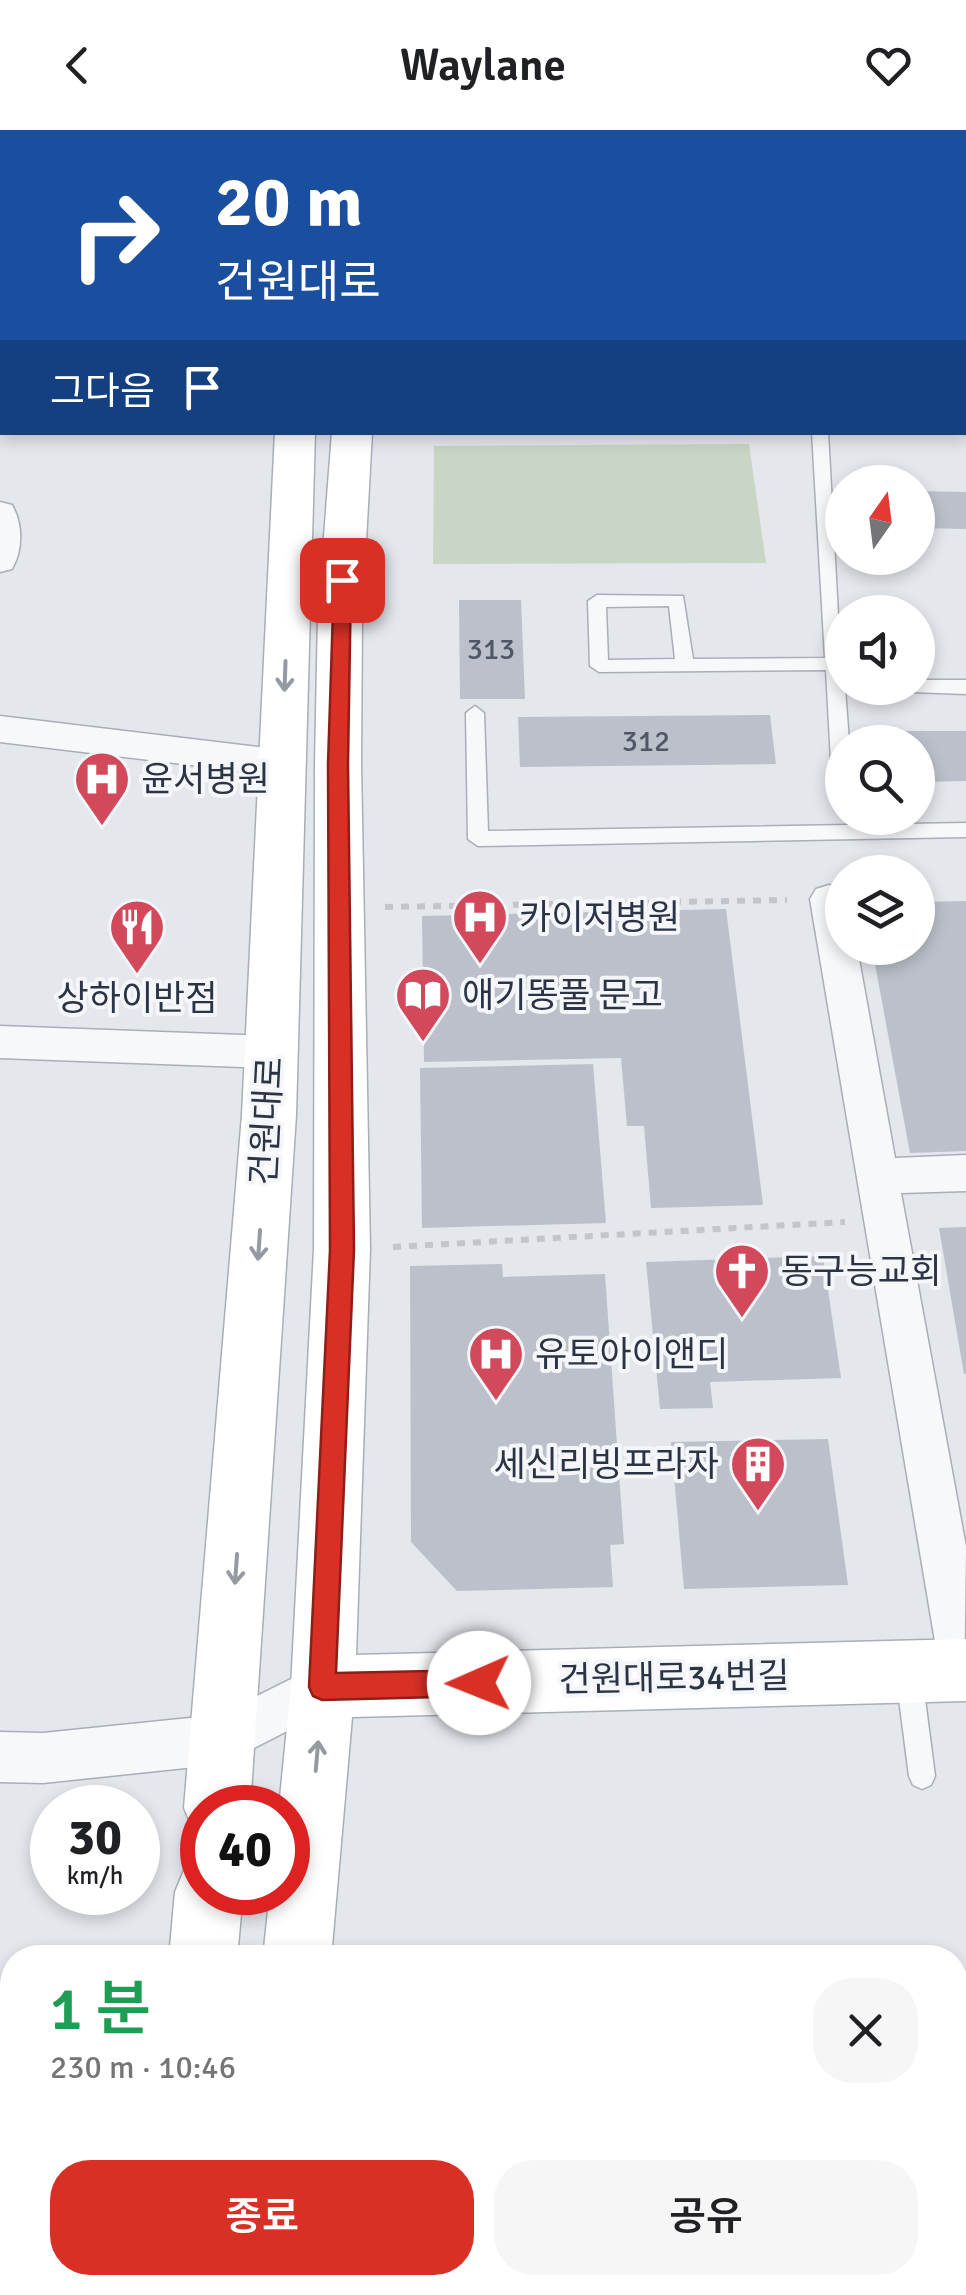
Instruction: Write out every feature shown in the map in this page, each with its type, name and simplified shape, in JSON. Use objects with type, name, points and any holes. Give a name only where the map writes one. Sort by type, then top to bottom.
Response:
[{"type":"street","name":"건원대로","points":[[219,1785],[271,1052],[295,435]]},
{"type":"street","name":"건원대로","points":[[297,1945],[322,1687],[342,1250],[340,634],[352,435]]},
{"type":"street","points":[[0,513],[4,525],[0,561]]},
{"type":"street","points":[[0,729],[282,762]]},
{"type":"street","points":[[841,965],[886,1220],[946,1671]]},
{"type":"street","points":[[0,1042],[271,1052]]},
{"type":"street","points":[[878,1176],[966,1174]]},
{"type":"street","name":"건원대로34번길","points":[[322,1687],[946,1671]]},
{"type":"street","points":[[0,1758],[43,1758],[224,1739],[322,1687]]},
{"type":"street","points":[[204,1945],[207,1915]]},
{"type":"lane","points":[[820,435],[833,595]]},
{"type":"lane","points":[[685,666],[677,600],[597,602],[599,666],[685,666],[825,664]]},
{"type":"lane","points":[[935,686],[966,687]]},
{"type":"lane","points":[[475,714],[478,838],[825,826]]},
{"type":"lane","points":[[935,829],[966,830]]},
{"type":"lane","points":[[922,1776],[946,1671]]},
{"type":"path","points":[[341,908],[825,899]]},
{"type":"path","points":[[342,1250],[886,1220]]},
{"type":"green space","points":[[749,444],[766,563],[433,564],[434,446]]},
{"type":"building","points":[[935,491],[966,492],[966,529],[935,528]]},
{"type":"building","points":[[459,600],[521,600],[525,699],[460,699]]},
{"type":"building","points":[[770,715],[776,764],[520,767],[518,717]]},
{"type":"building","points":[[935,731],[966,731],[966,781],[935,782]]},
{"type":"building","points":[[966,901],[966,1151],[910,1153],[875,965],[935,965],[935,902]]},
{"type":"building","points":[[726,909],[763,1205],[651,1208],[644,1126],[627,1126],[621,1058],[424,1062],[422,916]]},
{"type":"building","points":[[593,1064],[606,1223],[422,1228],[420,1068]]},
{"type":"building","points":[[966,1227],[966,1374],[964,1374],[939,1228]]},
{"type":"building","name":"동구능교회","points":[[823,1256],[841,1378],[710,1382],[713,1408],[660,1409],[646,1262]]},
{"type":"building","points":[[502,1264],[503,1277],[605,1274],[624,1544],[610,1545],[613,1587],[457,1591],[411,1542],[410,1266]]},
{"type":"building","name":"세신리빙프라자","points":[[828,1439],[848,1585],[684,1589],[671,1442]]},
{"type":"place","name":"윤서병원","points":[[102,828]]},
{"type":"place","name":"카이저병원","points":[[480,966]]},
{"type":"place","name":"상하이반점","points":[[137,976]]},
{"type":"place","name":"애기똥풀 문고","points":[[423,1044]]},
{"type":"place","name":"동구능교회","points":[[742,1320]]},
{"type":"place","name":"유토아이앤디","points":[[496,1403]]},
{"type":"place","name":"세신리빙프라자","points":[[758,1513]]},
{"type":"route","points":[[342,580],[338,764],[342,1250],[322,1687],[479,1683]]}]
